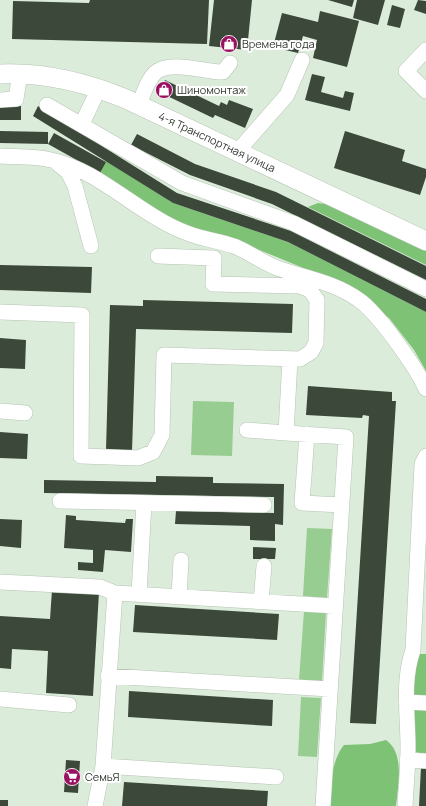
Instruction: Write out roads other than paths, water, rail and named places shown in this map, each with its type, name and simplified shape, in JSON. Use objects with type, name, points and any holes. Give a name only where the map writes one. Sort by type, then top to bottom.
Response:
[{"type":"main road","name":"4-я Транспортная улица","points":[[0,74],[20,73],[53,76],[100,88],[426,241]]},
{"type":"lane","points":[[426,50],[406,72],[426,91]]},
{"type":"lane","points":[[236,152],[287,95],[302,60]]},
{"type":"lane","points":[[139,105],[147,85],[156,72],[169,66],[223,72],[230,63]]},
{"type":"lane","points":[[0,100],[16,99],[20,73]]},
{"type":"lane","points":[[82,124],[100,88]]},
{"type":"lane","points":[[47,105],[182,183],[293,223],[426,289]]},
{"type":"lane","points":[[0,156],[52,160],[96,179],[152,215],[186,233],[234,246],[276,268],[317,279],[359,299],[367,306],[403,352],[426,389]]},
{"type":"lane","points":[[52,160],[68,172],[75,186],[91,246]]},
{"type":"lane","points":[[0,312],[82,315],[81,456],[138,458],[153,452],[162,436],[164,355],[300,359],[311,352],[316,342],[317,300],[310,290],[300,286],[213,284],[214,258],[158,256]]},
{"type":"lane","points":[[286,433],[290,359]]},
{"type":"lane","points":[[0,411],[25,413]]},
{"type":"lane","points":[[247,430],[346,436],[323,806]]},
{"type":"lane","points":[[307,434],[302,503],[342,505]]},
{"type":"lane","points":[[405,806],[407,760],[406,702],[408,665],[420,650],[425,461]]},
{"type":"lane","points":[[60,501],[264,505]]},
{"type":"lane","points":[[139,594],[144,503]]},
{"type":"lane","points":[[179,596],[181,560]]},
{"type":"lane","points":[[261,602],[264,566]]},
{"type":"lane","points":[[0,582],[100,587],[115,593],[335,606]]},
{"type":"lane","points":[[95,806],[103,766],[108,676],[115,593]]},
{"type":"lane","points":[[108,676],[330,689]]},
{"type":"lane","points":[[0,700],[69,705]]},
{"type":"lane","points":[[406,702],[426,703]]},
{"type":"lane","points":[[407,760],[426,761]]},
{"type":"lane","points":[[103,766],[276,777]]},
{"type":"place","name":"Времена года","points":[[229,44]]},
{"type":"place","name":"Шиномонтаж","points":[[164,90]]},
{"type":"place","name":"СемьЯ","points":[[72,777]]}]
